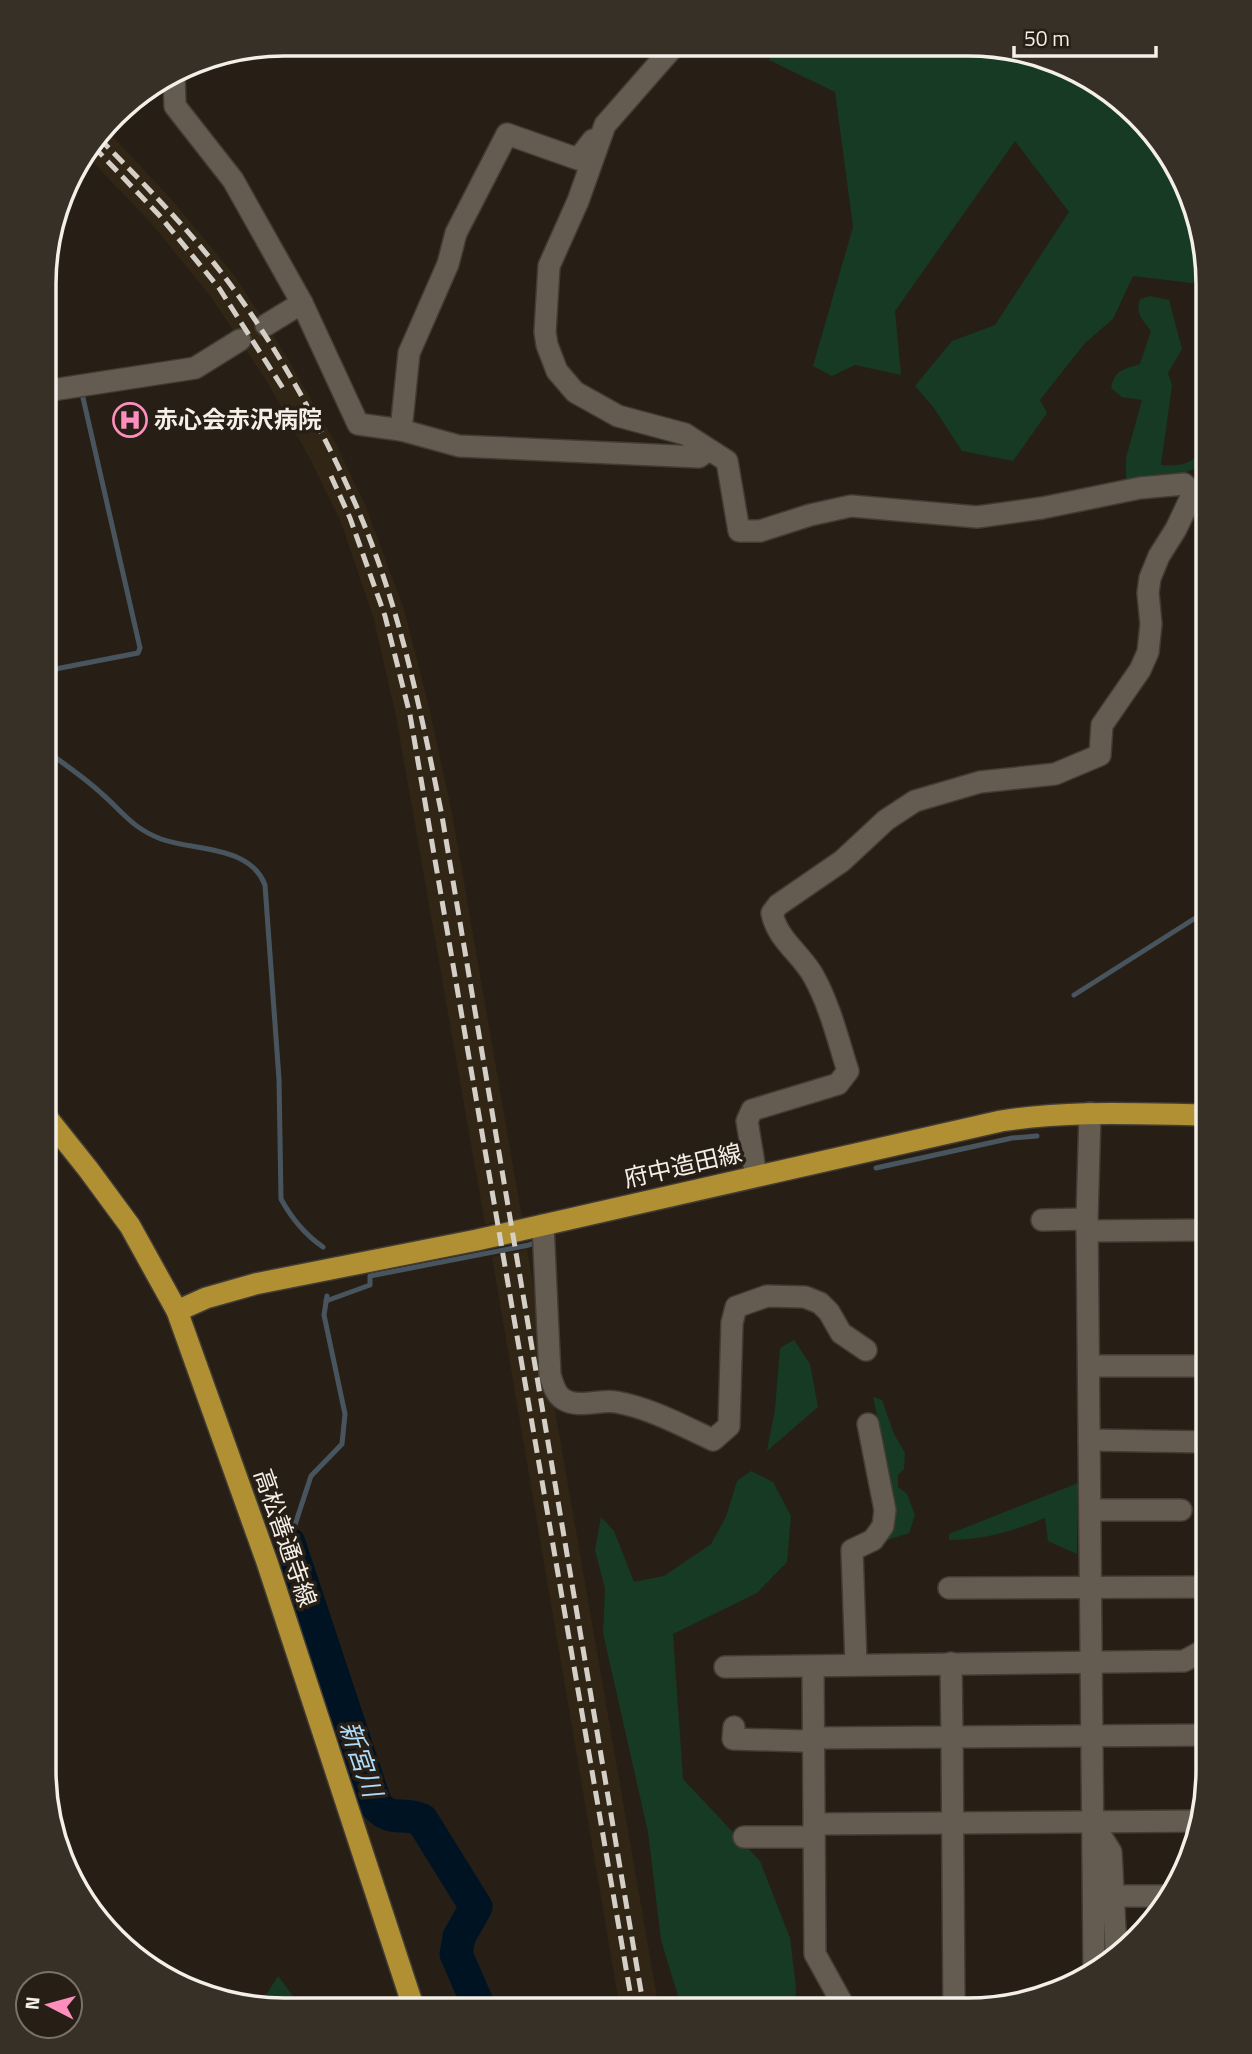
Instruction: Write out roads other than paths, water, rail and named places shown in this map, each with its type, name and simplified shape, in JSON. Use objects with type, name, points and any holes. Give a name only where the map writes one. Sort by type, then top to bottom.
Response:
[{"type":"main road","name":"府中造田線","points":[[177,1311],[206,1298],[255,1284],[543,1225],[1001,1121],[1041,1115],[1090,1113],[1196,1115]]},
{"type":"main road","name":"高松善通寺線","points":[[56,1129],[130,1226],[177,1311],[267,1562],[410,1998]]},
{"type":"street","points":[[401,430],[409,352],[448,264],[456,233],[507,134],[579,159],[665,56]]},
{"type":"street","points":[[174,85],[175,106],[233,180],[302,303],[358,424],[401,430],[459,446],[699,457],[709,450]]},
{"type":"street","points":[[605,125],[578,201],[550,266],[545,332],[547,345],[557,371],[575,392],[618,416],[685,434],[727,461],[739,531],[760,531],[810,515],[851,506],[977,517],[1042,508],[1140,488],[1184,484],[1193,493],[1150,578],[1148,593],[1152,624],[1149,652],[1140,670],[1102,725],[1100,755],[1055,774],[980,782],[915,801],[886,820],[842,861],[778,905],[772,913],[774,924],[813,974],[824,997],[848,1071],[838,1084],[751,1110],[747,1121],[756,1176]]},
{"type":"street","points":[[266,325],[302,303]]},
{"type":"street","points":[[56,389],[195,368],[240,340]]},
{"type":"street","points":[[1090,1113],[1087,1225],[1094,1959]]},
{"type":"street","points":[[1042,1220],[1087,1225],[1196,1230]]},
{"type":"street","points":[[543,1225],[550,1375],[556,1392],[564,1401],[593,1404],[608,1400],[631,1404],[650,1410],[712,1440],[729,1426],[732,1323],[736,1307],[767,1296],[805,1297],[820,1303],[829,1312],[841,1333],[866,1350]]},
{"type":"street","points":[[1089,1366],[1196,1366]]},
{"type":"street","points":[[856,1664],[852,1550],[873,1540],[883,1526],[885,1510],[868,1424]]},
{"type":"street","points":[[1089,1440],[1196,1441]]},
{"type":"street","points":[[1090,1510],[1181,1510]]},
{"type":"street","points":[[949,1588],[1196,1587]]},
{"type":"street","points":[[725,1667],[813,1668],[827,1664],[1184,1661],[1196,1654]]},
{"type":"street","points":[[951,1663],[954,1998]]},
{"type":"street","points":[[813,1668],[815,1954],[839,1998]]},
{"type":"street","points":[[734,1727],[733,1739],[802,1741],[813,1738],[1196,1735]]},
{"type":"street","points":[[744,1837],[814,1830],[953,1823],[1190,1821]]},
{"type":"street","points":[[1092,1822],[1111,1852],[1116,1943]]},
{"type":"street","points":[[1114,1896],[1157,1896]]},
{"type":"waterway","points":[[56,669],[138,653],[140,648],[81,389]]},
{"type":"waterway","points":[[56,758],[88,782],[142,830],[174,843],[234,856],[258,872],[265,885],[279,1079],[281,1199],[299,1226],[323,1247]]},
{"type":"waterway","points":[[1074,995],[1196,918]]},
{"type":"waterway","points":[[876,1168],[1012,1138],[1037,1136]]},
{"type":"waterway","points":[[326,1301],[370,1285],[370,1276],[538,1241]]},
{"type":"waterway","points":[[289,1543],[311,1476],[342,1444],[345,1414],[324,1315],[327,1296]]},
{"type":"waterway","name":"新宮川","points":[[289,1543],[376,1805],[387,1814],[422,1820],[476,1907],[459,1937],[456,1954],[475,1998]]},
{"type":"railway","points":[[105,144],[212,261],[246,306],[282,362],[331,451],[358,510],[386,584],[417,699],[442,816],[642,1998]]},
{"type":"railway","points":[[98,152],[159,215],[219,288],[286,393]]},
{"type":"railway","points":[[331,476],[350,518],[385,616],[410,715],[631,1998]]},
{"type":"place","name":"赤心会赤沢病院","points":[[130,420]]}]
